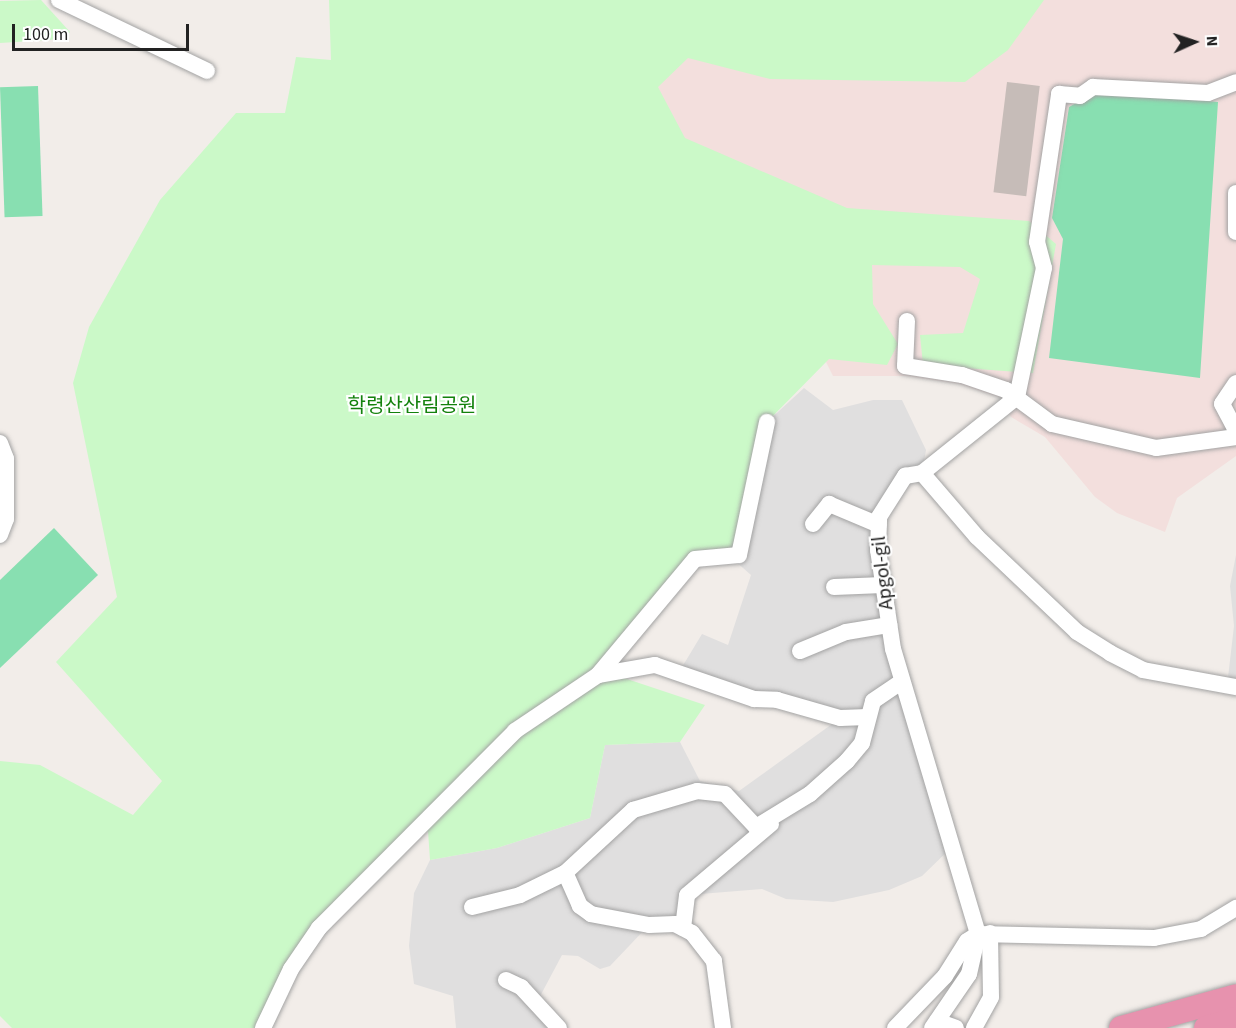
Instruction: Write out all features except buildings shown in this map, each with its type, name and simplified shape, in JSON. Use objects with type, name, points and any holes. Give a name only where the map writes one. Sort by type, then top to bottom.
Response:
[{"type":"highway","points":[[1121,1028],[1236,996]]},
{"type":"highway","points":[[1206,1028],[1236,1019]]},
{"type":"street","points":[[59,0],[207,71]]},
{"type":"street","points":[[1236,82],[1208,93],[1093,87],[1080,96],[1059,94],[1037,242],[1044,268],[1017,397],[922,473],[977,537],[1077,632],[1143,670],[1236,687]]},
{"type":"street","points":[[1236,193],[1236,232]]},
{"type":"street","points":[[907,321],[905,366],[962,375],[1017,397],[1052,424],[1156,448],[1236,437]]},
{"type":"street","points":[[1236,383],[1222,404],[1236,430]]},
{"type":"street","points":[[263,1028],[291,969],[319,928],[516,731],[598,675],[695,559],[739,555],[766,422]]},
{"type":"street","points":[[0,444],[6,459],[6,519],[0,535]]},
{"type":"street","name":"Apgol-gil","points":[[922,473],[905,476],[891,493],[879,525],[883,585],[901,682],[984,934],[969,974],[934,1024]]},
{"type":"street","points":[[813,524],[829,504],[879,525]]},
{"type":"street","points":[[834,587],[883,585]]},
{"type":"street","points":[[801,651],[846,633],[889,625]]},
{"type":"street","points":[[598,675],[655,665],[754,699],[777,700],[840,718],[868,717]]},
{"type":"street","points":[[683,928],[687,895],[855,752],[862,743],[873,701],[901,682]]},
{"type":"street","points":[[472,907],[520,896],[565,873],[633,810],[697,791],[725,794],[756,827],[790,808]]},
{"type":"street","points":[[565,873],[580,906],[591,914],[683,928],[706,947],[714,961],[723,1028]]},
{"type":"street","points":[[896,1028],[984,934],[1154,938],[1201,929],[1236,908]]},
{"type":"street","points":[[974,1028],[991,997],[984,934]]},
{"type":"street","points":[[506,980],[521,987],[559,1028]]},
{"type":"street","points":[[934,1024],[956,1028]]},
{"type":"shaded area","points":[[910,0],[1236,0],[1236,456],[1177,498],[1165,532],[1117,513],[1095,497],[1045,437],[1011,417],[1001,398],[959,384],[906,376],[833,376],[823,356],[599,58]]},
{"type":"shaded area","points":[[804,388],[833,410],[873,400],[902,400],[926,450],[922,473],[905,476],[879,517],[883,585],[953,846],[922,876],[889,890],[833,902],[786,899],[762,889],[688,895],[683,928],[649,925],[610,966],[600,969],[578,956],[562,955],[537,1002],[559,1028],[456,1028],[453,996],[414,984],[409,946],[414,893],[430,860],[497,848],[590,818],[605,745],[680,742],[700,781],[739,791],[839,719],[679,672],[702,634],[728,645],[751,575],[735,561],[767,422]]},
{"type":"shaded area","points":[[1236,555],[1236,687],[1227,686],[1234,626],[1230,586]]},
{"type":"green space","points":[[41,0],[70,32],[63,39],[0,43],[0,1]]},
{"type":"green space","name":"학령산산림공원","points":[[329,0],[1044,0],[1008,50],[965,82],[770,79],[688,58],[658,87],[685,138],[847,208],[1029,221],[1056,244],[1033,373],[923,365],[920,335],[963,333],[980,279],[960,267],[872,265],[873,304],[898,344],[887,365],[829,359],[767,422],[739,555],[695,559],[606,672],[705,705],[680,742],[605,745],[590,818],[497,848],[430,860],[428,831],[406,845],[304,943],[263,1028],[12,1028],[0,1016],[0,761],[40,765],[133,815],[162,781],[56,662],[117,597],[73,383],[89,327],[160,200],[236,113],[285,113],[296,57],[331,60]]},
{"type":"green space","points":[[38,86],[43,216],[5,217],[0,87]]},
{"type":"green space","points":[[1096,92],[1218,102],[1200,378],[1049,358],[1063,239],[1052,218],[1069,107]]},
{"type":"green space","points":[[54,528],[98,575],[0,668],[0,580]]}]
